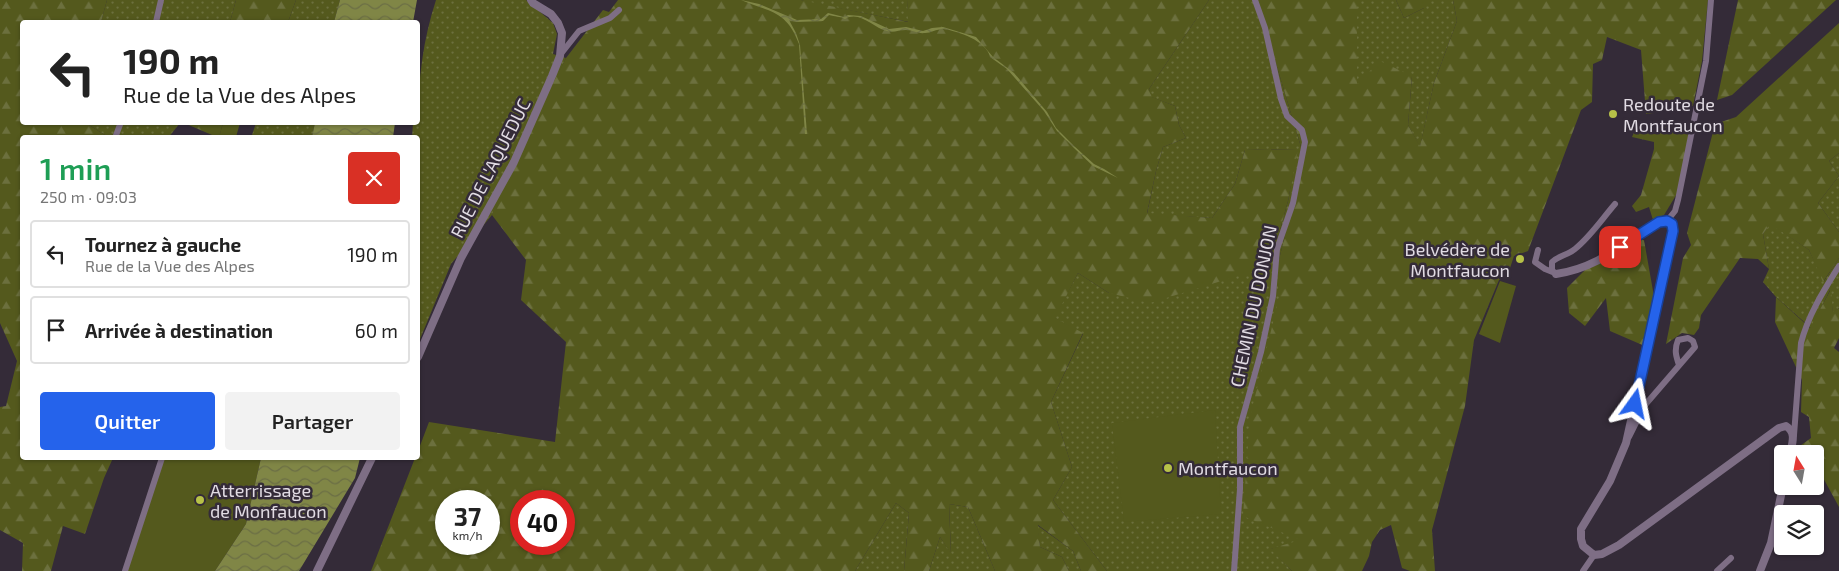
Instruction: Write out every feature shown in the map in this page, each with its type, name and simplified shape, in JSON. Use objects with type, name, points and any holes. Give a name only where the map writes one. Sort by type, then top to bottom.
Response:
[{"type":"street","points":[[156,20],[161,0]]},
{"type":"street","name":"RUE DE L'AQUEDUC","points":[[420,352],[461,258],[514,162],[560,56],[562,33],[558,23],[551,14],[531,0]]},
{"type":"street","name":"CHEMIN DU DONJON","points":[[1234,571],[1240,489],[1240,427],[1273,296],[1277,249],[1293,203],[1306,142],[1302,130],[1287,116],[1281,99],[1265,28],[1255,0]]},
{"type":"street","points":[[1667,221],[1675,211],[1680,191],[1706,62],[1711,0]]},
{"type":"street","points":[[560,56],[579,31],[610,18],[619,10]]},
{"type":"street","points":[[1556,274],[1552,270],[1552,262],[1569,254],[1580,245],[1615,204]]},
{"type":"street","points":[[1538,250],[1535,262],[1544,269],[1556,274],[1572,272],[1595,262],[1659,222],[1667,221],[1672,224],[1673,231],[1626,443]]},
{"type":"street","points":[[1792,445],[1801,343],[1820,296],[1839,266]]},
{"type":"street","points":[[1679,365],[1645,405],[1610,481],[1582,529],[1583,546],[1594,555],[1602,554],[1620,545],[1754,449],[1779,428],[1786,426],[1791,429],[1794,435]]},
{"type":"street","points":[[125,571],[161,460]]},
{"type":"street","points":[[317,571],[371,460]]},
{"type":"street","points":[[1760,571],[1771,543],[1781,495]]},
{"type":"street","points":[[1583,571],[1594,555]]},
{"type":"street","points":[[1717,571],[1731,558]]},
{"type":"green space","points":[[0,0],[107,0],[102,20],[20,20],[20,125],[89,125],[105,135],[20,135],[20,460],[112,460],[85,534],[63,526],[51,571],[22,571],[23,543],[0,530],[0,407],[6,406],[17,361],[0,323]]},
{"type":"green space","points":[[107,0],[236,0],[231,20],[102,20]]},
{"type":"green space","points":[[236,0],[296,0],[289,20],[231,20]]},
{"type":"green space","points":[[296,0],[340,0],[335,20],[289,20]]},
{"type":"green space","points":[[436,0],[526,0],[553,23],[557,34],[553,54],[566,58],[492,215],[451,264],[420,339],[420,135],[412,135],[413,125],[420,125],[420,75],[431,15]]},
{"type":"green space","points":[[618,0],[801,0],[908,22],[907,0],[1209,0],[1149,89],[1152,97],[1175,106],[1179,125],[1186,138],[1163,147],[1147,213],[1212,218],[1235,184],[1245,150],[1298,149],[1288,201],[1270,266],[1150,303],[1109,293],[1078,273],[1055,318],[1083,333],[1051,402],[1072,467],[1053,500],[1107,571],[1081,571],[1073,551],[1038,525],[1040,547],[1062,557],[1069,571],[995,571],[968,507],[949,504],[951,554],[940,537],[929,571],[904,571],[909,513],[896,503],[855,571],[371,571],[414,460],[420,460],[420,446],[429,422],[555,442],[566,342],[521,300],[526,260],[492,215],[501,185],[566,58],[603,10],[609,12]]},
{"type":"green space","points":[[801,0],[907,0],[909,22],[807,2]]},
{"type":"green space","points":[[1209,0],[1257,0],[1304,157],[1277,268],[1301,541],[1271,549],[1292,571],[1107,571],[1053,500],[1072,467],[1051,402],[1083,334],[1054,318],[1078,273],[1109,293],[1270,266],[1288,201],[1297,149],[1245,150],[1235,184],[1212,218],[1147,214],[1163,147],[1186,138],[1179,125],[1175,106],[1151,97],[1149,89]]},
{"type":"green space","points":[[1257,0],[1357,0],[1357,84],[1380,61],[1412,76],[1408,125],[1420,146],[1434,83],[1457,21],[1453,0],[1708,0],[1702,61],[1693,106],[1656,108],[1654,113],[1646,114],[1641,50],[1607,37],[1602,60],[1593,64],[1592,102],[1581,110],[1528,251],[1514,256],[1508,274],[1499,280],[1474,340],[1465,406],[1432,530],[1435,571],[1410,571],[1402,568],[1391,525],[1380,530],[1372,542],[1369,556],[1362,571],[1292,571],[1270,549],[1300,540],[1243,516],[1250,417],[1279,298],[1277,268],[1304,157]]},
{"type":"green space","points":[[1357,0],[1396,0],[1404,18],[1424,8],[1424,0],[1453,0],[1457,21],[1434,83],[1420,147],[1408,125],[1412,76],[1357,85]]},
{"type":"green space","points":[[1396,0],[1424,0],[1424,8],[1404,18]]},
{"type":"green space","points":[[1738,0],[1836,0],[1732,95],[1717,100]]},
{"type":"green space","points":[[1839,23],[1839,153],[1829,161],[1839,176],[1818,203],[1839,232],[1839,258],[1823,282],[1809,250],[1770,224],[1763,234],[1769,269],[1758,259],[1740,258],[1701,315],[1699,328],[1694,335],[1682,333],[1666,344],[1683,258],[1691,245],[1687,233],[1715,124],[1736,117]]},
{"type":"green space","points":[[1691,122],[1678,192],[1664,215],[1653,220],[1649,207],[1636,212],[1632,206],[1641,195],[1654,149],[1654,142],[1632,137],[1636,128]]},
{"type":"green space","points":[[89,125],[178,125],[170,135],[105,135]]},
{"type":"green space","points":[[189,125],[222,125],[220,135],[212,135]]},
{"type":"green space","points":[[222,125],[239,125],[237,135],[220,135]]},
{"type":"green space","points":[[255,125],[315,125],[312,135],[252,135]]},
{"type":"green space","points":[[1839,153],[1839,176],[1829,161]]},
{"type":"green space","points":[[1839,176],[1839,232],[1818,203]]},
{"type":"green space","points":[[1770,223],[1809,250],[1824,281],[1839,258],[1839,308],[1833,313],[1830,290],[1811,328],[1776,297],[1763,282],[1769,269],[1763,234]]},
{"type":"green space","points":[[1633,238],[1644,240],[1656,308],[1647,347],[1610,331],[1606,298],[1585,326],[1569,313],[1567,288],[1589,266]]},
{"type":"green space","points":[[1500,281],[1516,286],[1500,343],[1479,334]]},
{"type":"green space","points":[[1831,289],[1833,312],[1839,308],[1839,338],[1834,348],[1839,352],[1839,507],[1824,480],[1824,445],[1801,445],[1811,438],[1809,417],[1801,412],[1802,380],[1775,322],[1776,297],[1810,328]]},
{"type":"green space","name":"Montfaucon","points":[[1215,410],[1221,514],[1124,522],[1112,423]]},
{"type":"green space","name":"Atterrissage de Monfaucon","points":[[160,460],[261,460],[246,524],[215,571],[125,571]]},
{"type":"green space","points":[[896,503],[909,513],[904,571],[855,571]]},
{"type":"green space","points":[[949,504],[968,507],[995,571],[929,571],[940,537],[951,553]]},
{"type":"green space","points":[[1037,525],[1073,551],[1081,571],[1069,571],[1062,557],[1040,547]]},
{"type":"water","points":[[340,0],[417,0],[413,20],[335,20]]},
{"type":"water","points":[[741,0],[759,4],[797,20],[821,19],[828,13],[844,17],[848,15],[861,16],[889,29],[906,27],[923,31],[943,27],[976,37],[983,45],[964,35],[943,29],[927,33],[906,30],[889,32],[856,17],[845,19],[829,15],[823,21],[796,22],[789,20],[800,45],[807,134],[805,134],[799,44],[789,25],[769,10]]},
{"type":"water","points":[[988,51],[1014,73],[1047,112],[1056,128],[1074,146],[1094,164],[1118,178],[1093,166],[1057,131],[1044,111],[1007,69],[990,57]]},
{"type":"water","points":[[314,125],[395,125],[393,135],[312,135]]},
{"type":"water","points":[[261,460],[360,460],[355,478],[299,571],[215,571],[246,524]]},
{"type":"place","name":"Redoute de Montfaucon","points":[[1613,114]]},
{"type":"place","name":"Belvédère de Montfaucon","points":[[1520,259]]},
{"type":"place","name":"Montfaucon","points":[[1168,468]]},
{"type":"place","name":"Atterrissage de Monfaucon","points":[[200,500]]},
{"type":"route","points":[[1620,247],[1659,222],[1667,221],[1672,224],[1673,231],[1635,404]]}]
